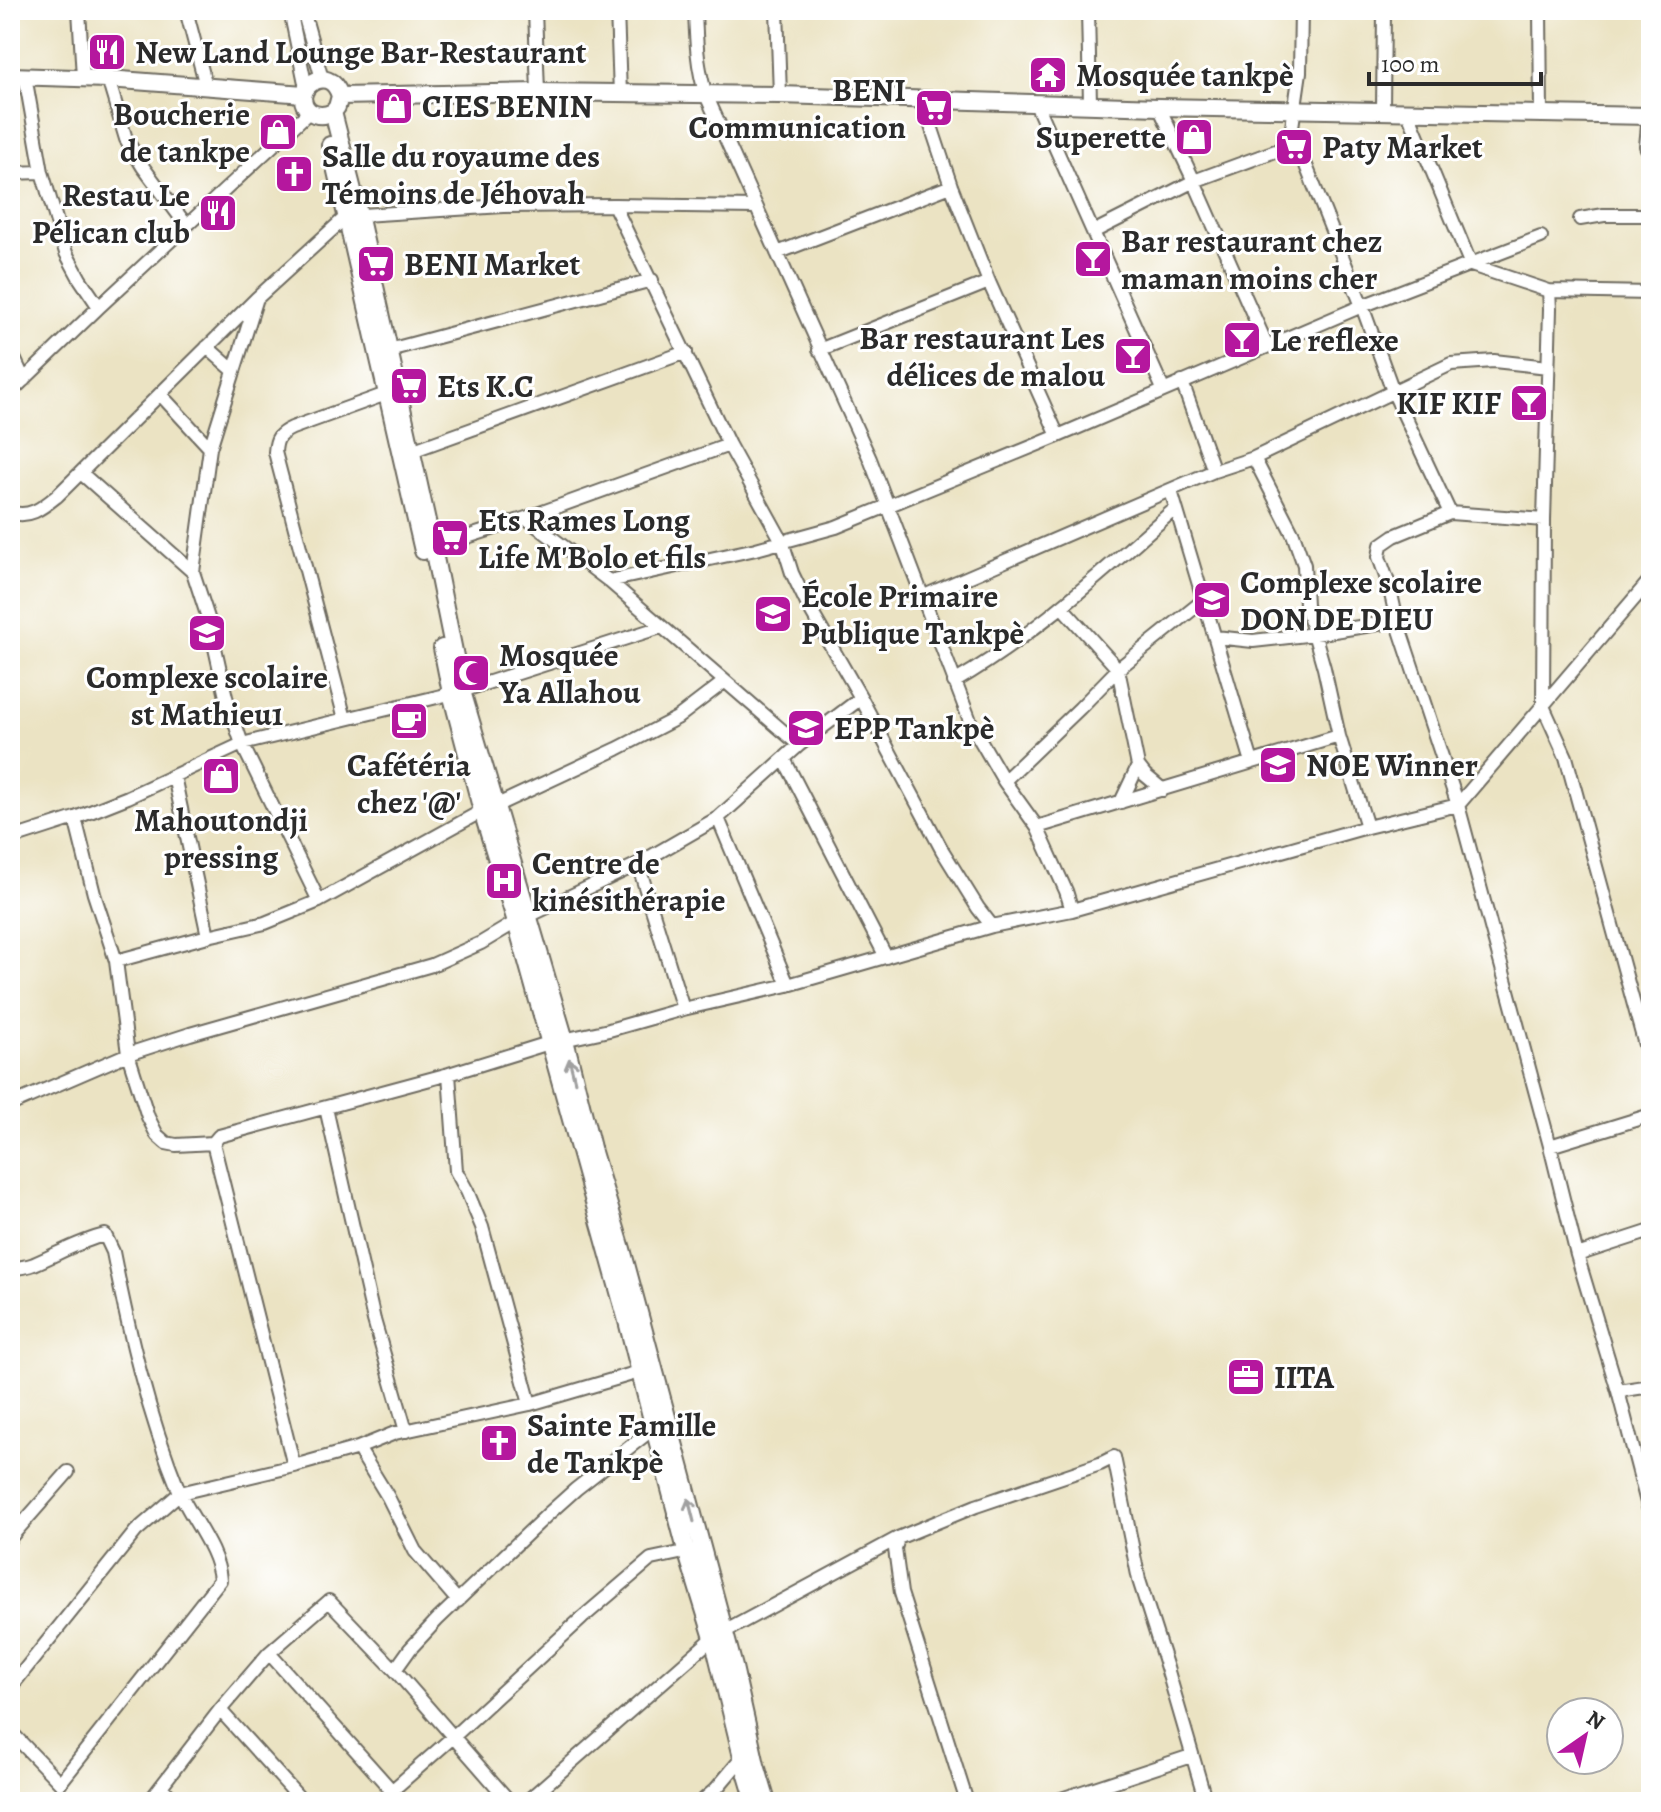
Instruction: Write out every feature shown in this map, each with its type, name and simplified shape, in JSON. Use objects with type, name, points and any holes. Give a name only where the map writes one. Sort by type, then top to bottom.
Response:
[{"type":"main road","points":[[17,76],[83,77],[305,91]]},
{"type":"main road","points":[[322,113],[337,107],[340,96],[334,84],[322,79],[313,81],[305,91],[304,100],[322,113],[389,350],[423,554],[456,692],[557,1042],[626,1317],[647,1374],[718,1635],[748,1756],[755,1802]]},
{"type":"main road","points":[[340,96],[538,92],[780,95],[1159,107],[1650,116]]},
{"type":"main road","points":[[353,215],[386,394],[433,548],[456,692]]},
{"type":"main road","points":[[748,1756],[767,1802]]},
{"type":"street","points":[[79,10],[83,77]]},
{"type":"street","points":[[186,10],[206,86]]},
{"type":"street","points":[[290,10],[305,91]]},
{"type":"street","points":[[303,10],[322,79]]},
{"type":"street","points":[[535,10],[538,92]]},
{"type":"street","points":[[617,10],[620,94]]},
{"type":"street","points":[[695,10],[697,53],[706,95],[870,459],[972,726],[1004,781],[1037,827],[1072,910]]},
{"type":"street","points":[[777,10],[780,95]]},
{"type":"street","points":[[1088,10],[1090,103]]},
{"type":"street","points":[[1301,10],[1300,72],[1292,127],[1393,391],[1450,513]]},
{"type":"street","points":[[1383,109],[1384,10]]},
{"type":"street","points":[[1540,10],[1541,113]]},
{"type":"street","points":[[17,76],[66,253],[99,307]]},
{"type":"street","points":[[108,79],[126,139],[187,226]]},
{"type":"street","points":[[922,99],[951,186],[989,282],[1058,436]]},
{"type":"street","points":[[1036,104],[1163,389]]},
{"type":"street","points":[[1159,107],[1267,346]]},
{"type":"street","points":[[1407,110],[1471,265],[1549,291],[1651,293]]},
{"type":"street","points":[[10,393],[187,226],[322,113]]},
{"type":"street","points":[[1650,116],[1646,146],[1651,158]]},
{"type":"street","points":[[1093,232],[1194,181],[1297,143]]},
{"type":"street","points":[[10,173],[42,172]]},
{"type":"street","points":[[777,253],[951,186]]},
{"type":"street","points":[[614,205],[729,445],[782,541],[792,573],[808,606],[942,850],[992,926]]},
{"type":"street","points":[[10,512],[20,516],[32,513],[57,496],[256,299],[353,215],[503,206],[756,207]]},
{"type":"street","points":[[1580,219],[1604,215],[1651,215]]},
{"type":"street","points":[[609,581],[732,555],[836,527],[1362,306],[1541,237]]},
{"type":"street","points":[[389,350],[652,280]]},
{"type":"street","points":[[819,350],[989,282]]},
{"type":"street","points":[[1549,291],[1543,706],[1566,757],[1651,1067]]},
{"type":"street","points":[[256,299],[210,448],[193,572],[209,621],[226,697],[242,744],[319,901]]},
{"type":"street","points":[[207,347],[233,370]]},
{"type":"street","points":[[10,349],[24,380]]},
{"type":"street","points":[[406,453],[686,352]]},
{"type":"street","points":[[924,596],[1214,471],[1254,458],[1451,364],[1494,361],[1548,367]]},
{"type":"street","points":[[1182,382],[1214,471]]},
{"type":"street","points":[[160,394],[210,448]]},
{"type":"street","points":[[345,719],[275,452],[276,440],[292,428],[386,394]]},
{"type":"street","points":[[433,548],[729,445]]},
{"type":"street","points":[[1254,458],[1293,534],[1304,565],[1306,605],[1339,736],[1367,827]]},
{"type":"street","points":[[81,473],[193,572]]},
{"type":"street","points":[[1171,491],[1252,762]]},
{"type":"street","points":[[954,682],[991,661],[1062,607],[1176,508]]},
{"type":"street","points":[[1544,520],[1450,513],[1394,536],[1381,545],[1379,557],[1458,805],[1577,1255],[1618,1391],[1651,1518]]},
{"type":"street","points":[[526,518],[609,581],[799,745]]},
{"type":"street","points":[[75,818],[94,894],[116,961],[128,1054],[140,1097],[157,1135],[166,1143],[213,1143],[219,1136],[557,1042],[788,985],[992,926],[1072,910],[1367,827],[1458,805],[1650,582]]},
{"type":"street","points":[[1650,582],[1651,623]]},
{"type":"street","points":[[1004,781],[1118,669],[1204,600]]},
{"type":"street","points":[[1062,607],[1118,669],[1138,766],[1163,790]]},
{"type":"street","points":[[1215,637],[1253,641],[1397,621]]},
{"type":"street","points":[[10,839],[75,818],[242,744],[456,692],[661,627]]},
{"type":"street","points":[[116,961],[265,923],[319,901],[489,808],[677,718],[724,682]]},
{"type":"street","points":[[10,1105],[128,1054],[432,965],[481,943],[522,919],[638,864],[718,818],[799,745],[861,698]]},
{"type":"street","points":[[1037,827],[1339,736]]},
{"type":"street","points":[[784,759],[886,957]]},
{"type":"street","points":[[1121,802],[1138,766]]},
{"type":"street","points":[[174,776],[208,936]]},
{"type":"street","points":[[718,818],[788,985]]},
{"type":"street","points":[[638,864],[683,1009]]},
{"type":"street","points":[[449,1074],[456,1171],[482,1227],[530,1404]]},
{"type":"street","points":[[326,1108],[374,1320],[406,1431]]},
{"type":"street","points":[[1550,1146],[1651,1115]]},
{"type":"street","points":[[213,1143],[294,1466]]},
{"type":"street","points":[[1577,1255],[1651,1231]]},
{"type":"street","points":[[10,1731],[60,1783],[220,1580],[219,1565],[180,1493],[159,1434],[140,1373],[113,1252],[105,1235],[86,1240],[29,1267],[12,1265]]},
{"type":"street","points":[[10,1688],[136,1531],[180,1493],[294,1466],[406,1431],[647,1374]]},
{"type":"street","points":[[1618,1391],[1651,1386]]},
{"type":"street","points":[[395,1670],[410,1649],[458,1601],[576,1489],[661,1425]]},
{"type":"street","points":[[358,1448],[388,1497],[415,1551],[458,1601]]},
{"type":"street","points":[[526,1802],[718,1635],[898,1538],[976,1506],[1114,1457],[1139,1580],[1206,1802]]},
{"type":"street","points":[[10,1538],[68,1472]]},
{"type":"street","points":[[898,1538],[895,1549],[901,1593],[967,1802]]},
{"type":"street","points":[[379,1802],[651,1559],[694,1550]]},
{"type":"street","points":[[149,1802],[220,1710],[269,1653],[329,1601],[395,1670],[510,1802]]},
{"type":"street","points":[[269,1653],[402,1802]]},
{"type":"street","points":[[220,1710],[303,1802]]},
{"type":"street","points":[[701,1802],[748,1756]]},
{"type":"street","points":[[1052,1802],[1191,1756]]},
{"type":"street","points":[[161,1787],[176,1802]]},
{"type":"place","name":"New Land Lounge Bar-Restaurant","points":[[107,52]]},
{"type":"place","name":"Mosquée tankpè","points":[[1048,75]]},
{"type":"place","name":"CIES BENIN","points":[[394,106]]},
{"type":"place","name":"BENI Communication","points":[[934,108]]},
{"type":"place","name":"Boucherie de tankpe","points":[[278,132]]},
{"type":"place","name":"Superette","points":[[1194,137]]},
{"type":"place","name":"Paty Market","points":[[1294,147]]},
{"type":"place","name":"Salle du royaume des Témoins de Jéhovah","points":[[294,174]]},
{"type":"place","name":"Restau Le Pélican club","points":[[218,213]]},
{"type":"place","name":"Bar restaurant chez maman moins cher","points":[[1093,259]]},
{"type":"place","name":"BENI Market","points":[[376,264]]},
{"type":"place","name":"Le reflexe","points":[[1242,340]]},
{"type":"place","name":"Bar restaurant Les délices de malou","points":[[1133,356]]},
{"type":"place","name":"Ets K.C","points":[[409,386]]},
{"type":"place","name":"KIF KIF","points":[[1529,403]]},
{"type":"place","name":"Ets Rames Long Life M'Bolo et fils","points":[[450,538]]},
{"type":"place","name":"Complexe scolaire DON DE DIEU","points":[[1212,600]]},
{"type":"place","name":"École Primaire Publique Tankpè","points":[[773,614]]},
{"type":"place","name":"Complexe scolaire st Mathieu1","points":[[207,633]]},
{"type":"place","name":"Mosquée Ya Allahou","points":[[471,673]]},
{"type":"place","name":"Cafétéria chez '@'","points":[[409,721]]},
{"type":"place","name":"EPP Tankpè","points":[[806,728]]},
{"type":"place","name":"NOE Winner","points":[[1278,765]]},
{"type":"place","name":"Mahoutondji pressing","points":[[221,776]]},
{"type":"place","name":"Centre de kinésithérapie","points":[[504,881]]},
{"type":"place","name":"IITA","points":[[1246,1377]]},
{"type":"place","name":"Sainte Famille de Tankpè","points":[[499,1443]]}]
